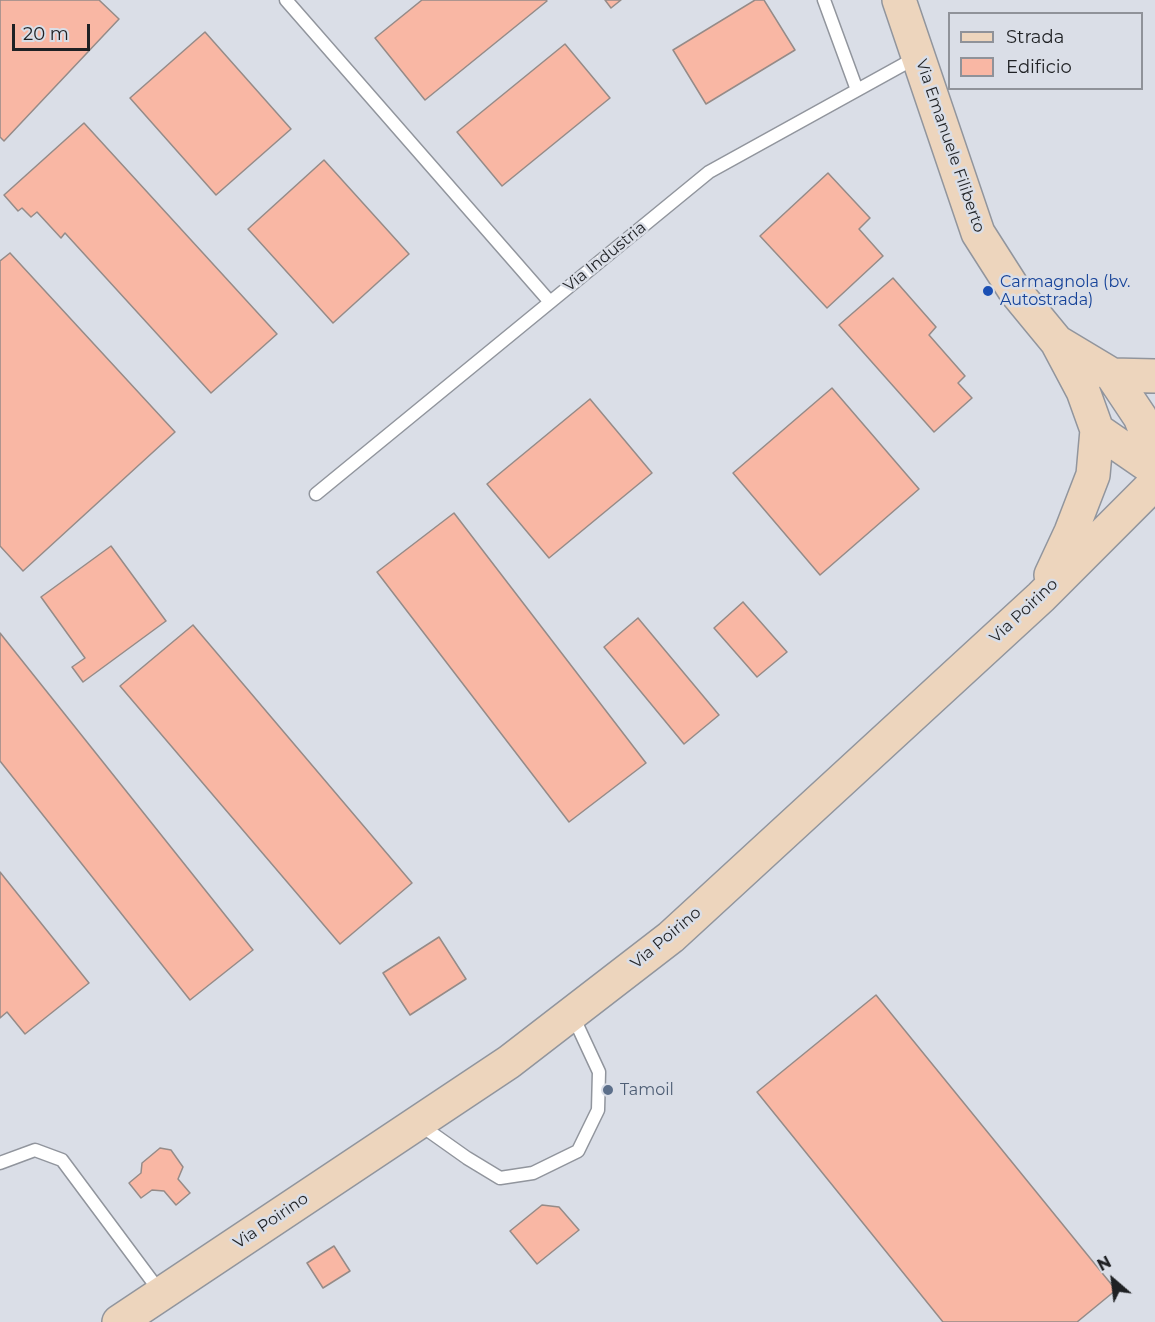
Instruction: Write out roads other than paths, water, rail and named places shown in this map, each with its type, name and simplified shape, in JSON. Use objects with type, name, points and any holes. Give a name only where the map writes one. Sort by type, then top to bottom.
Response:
[{"type":"main road","name":"Via Emanuele Filiberto","points":[[899,0],[978,232],[1015,291],[1058,342]]},
{"type":"main road","points":[[1058,342],[1112,375],[1140,417],[1155,455]]},
{"type":"main road","points":[[1041,597],[1071,532],[1093,475],[1096,430],[1083,391],[1058,342]]},
{"type":"main road","points":[[1112,375],[1155,376]]},
{"type":"main road","points":[[1096,430],[1155,470]]},
{"type":"main road","name":"Via Poirino","points":[[119,1322],[509,1062],[671,937],[1041,597],[1155,483]]},
{"type":"lane","points":[[286,0],[550,302]]},
{"type":"lane","points":[[824,0],[857,90]]},
{"type":"lane","name":"Via Industria","points":[[316,494],[709,172],[918,56]]},
{"type":"lane","points":[[418,1123],[500,1178],[533,1173],[578,1151],[598,1110],[599,1072],[572,1014]]},
{"type":"lane","points":[[0,1163],[35,1150],[62,1160],[161,1294]]},
{"type":"place","name":"Carmagnola (bv. Autostrada)","points":[[988,291]]},
{"type":"place","name":"Tamoil","points":[[608,1090]]}]
